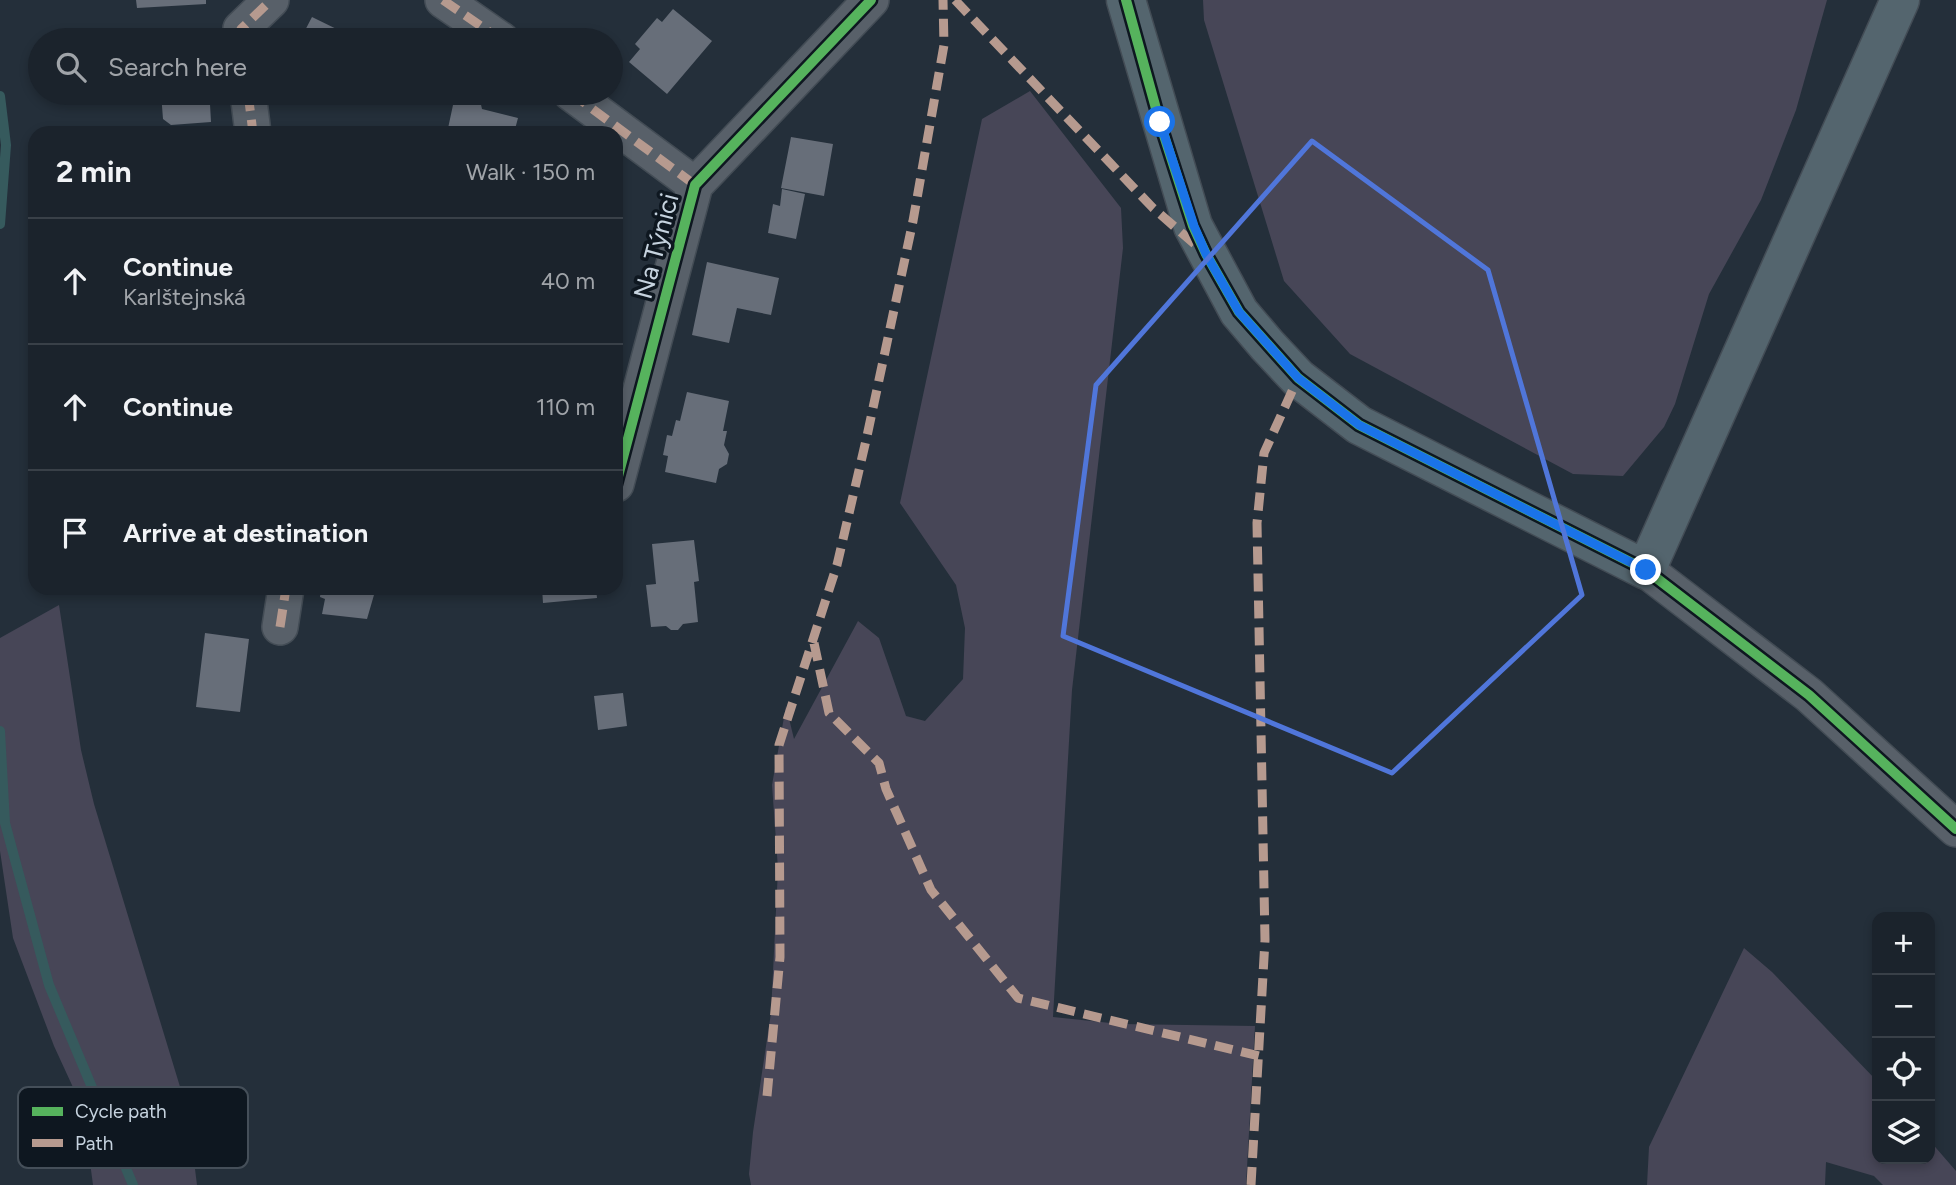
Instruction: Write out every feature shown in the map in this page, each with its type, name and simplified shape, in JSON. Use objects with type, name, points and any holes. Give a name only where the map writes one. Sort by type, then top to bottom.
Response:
[{"type":"main road","points":[[1126,0],[1194,226],[1239,312],[1267,345],[1298,378],[1359,425],[1646,570],[1900,0]]},
{"type":"street","points":[[242,28],[271,0]]},
{"type":"street","points":[[443,0],[484,28]]},
{"type":"street","name":"Na Týnici","points":[[623,458],[695,185],[872,0]]},
{"type":"street","points":[[250,105],[252,126]]},
{"type":"street","name":"Na Týnici","points":[[588,105],[616,126]]},
{"type":"street","name":"Na Týnici","points":[[623,131],[695,185]]},
{"type":"street","points":[[1646,570],[1809,695],[1956,830]]},
{"type":"street","points":[[280,627],[285,595]]},
{"type":"highlighted area","points":[[1312,141],[1488,270],[1582,595],[1392,773],[1063,636],[1096,385]]},
{"type":"shaded area","points":[[1203,0],[1827,0],[1796,110],[1761,200],[1709,294],[1675,404],[1664,427],[1623,476],[1573,474],[1350,354],[1284,281],[1204,20]]},
{"type":"shaded area","points":[[1030,91],[1121,208],[1123,248],[1072,690],[1053,1017],[1120,1024],[1255,1026],[1246,1185],[751,1185],[749,1174],[753,1132],[771,1013],[778,869],[772,785],[786,706],[794,739],[858,621],[879,638],[906,716],[925,721],[963,679],[965,628],[956,585],[900,503],[982,119]]},
{"type":"shaded area","points":[[59,605],[81,750],[94,804],[180,1087],[73,1087],[54,1046],[13,938],[0,851],[0,638]]},
{"type":"shaded area","points":[[1744,948],[1772,972],[1872,1076],[1872,1164],[1935,1164],[1935,1147],[1956,1171],[1956,1185],[1883,1185],[1874,1176],[1826,1162],[1825,1185],[1647,1185],[1649,1147]]},
{"type":"shaded area","points":[[91,1168],[195,1168],[197,1185],[93,1185]]},
{"type":"building","points":[[136,0],[206,0],[206,4],[137,8]]},
{"type":"building","points":[[673,9],[712,41],[667,94],[629,62],[640,49],[635,44],[657,18],[662,22]]},
{"type":"building","points":[[312,17],[334,28],[306,28]]},
{"type":"building","points":[[162,105],[210,105],[211,122],[171,125],[163,119]]},
{"type":"building","points":[[453,105],[481,105],[482,109],[518,118],[516,126],[448,126]]},
{"type":"building","points":[[791,137],[833,144],[824,196],[781,188]]},
{"type":"building","points":[[782,189],[805,194],[796,239],[768,233],[773,204],[780,206]]},
{"type":"building","points":[[707,262],[779,278],[771,315],[737,308],[729,343],[692,335]]},
{"type":"building","points":[[687,392],[729,401],[723,431],[727,431],[724,445],[729,454],[727,464],[719,469],[716,483],[665,472],[668,456],[663,455],[667,435],[672,436],[676,420],[680,421]]},
{"type":"building","points":[[694,540],[699,581],[694,582],[698,622],[683,624],[678,630],[671,630],[666,626],[651,627],[646,585],[656,584],[652,544]]},
{"type":"building","points":[[374,595],[367,619],[322,614],[325,599],[320,597]]},
{"type":"building","points":[[542,595],[597,595],[597,598],[543,603]]},
{"type":"building","points":[[205,633],[249,639],[240,712],[196,707]]},
{"type":"building","points":[[623,693],[627,726],[598,730],[594,696]]},
{"type":"waterway","points":[[0,96],[6,145],[0,224]]},
{"type":"waterway","points":[[0,731],[5,823],[49,985],[92,1087]]},
{"type":"waterway","points":[[126,1168],[133,1185]]},
{"type":"marked path","points":[[242,28],[271,0]]},
{"type":"marked path","points":[[443,0],[484,28]]},
{"type":"marked path","points":[[767,1096],[780,957],[779,745],[837,565],[867,436],[913,221],[944,45],[943,0]]},
{"type":"marked path","points":[[955,0],[1153,208],[1198,247]]},
{"type":"marked path","points":[[250,105],[252,126]]},
{"type":"marked path","points":[[587,105],[615,126]]},
{"type":"marked path","points":[[623,132],[695,185]]},
{"type":"marked path","points":[[1251,1185],[1265,940],[1257,523],[1264,453],[1298,378]]},
{"type":"marked path","points":[[280,627],[285,595]]},
{"type":"marked path","points":[[814,643],[829,713],[879,763],[886,789],[931,890],[1018,998],[1259,1056]]},
{"type":"cycle path","points":[[623,458],[695,185],[871,0]]},
{"type":"cycle path","points":[[1126,0],[1160,123],[1193,226],[1239,312],[1298,378],[1359,425],[1646,570],[1809,695],[1956,829]]},
{"type":"route","points":[[1160,122],[1194,226],[1206,254],[1239,312],[1298,378],[1359,425],[1646,570]]}]
